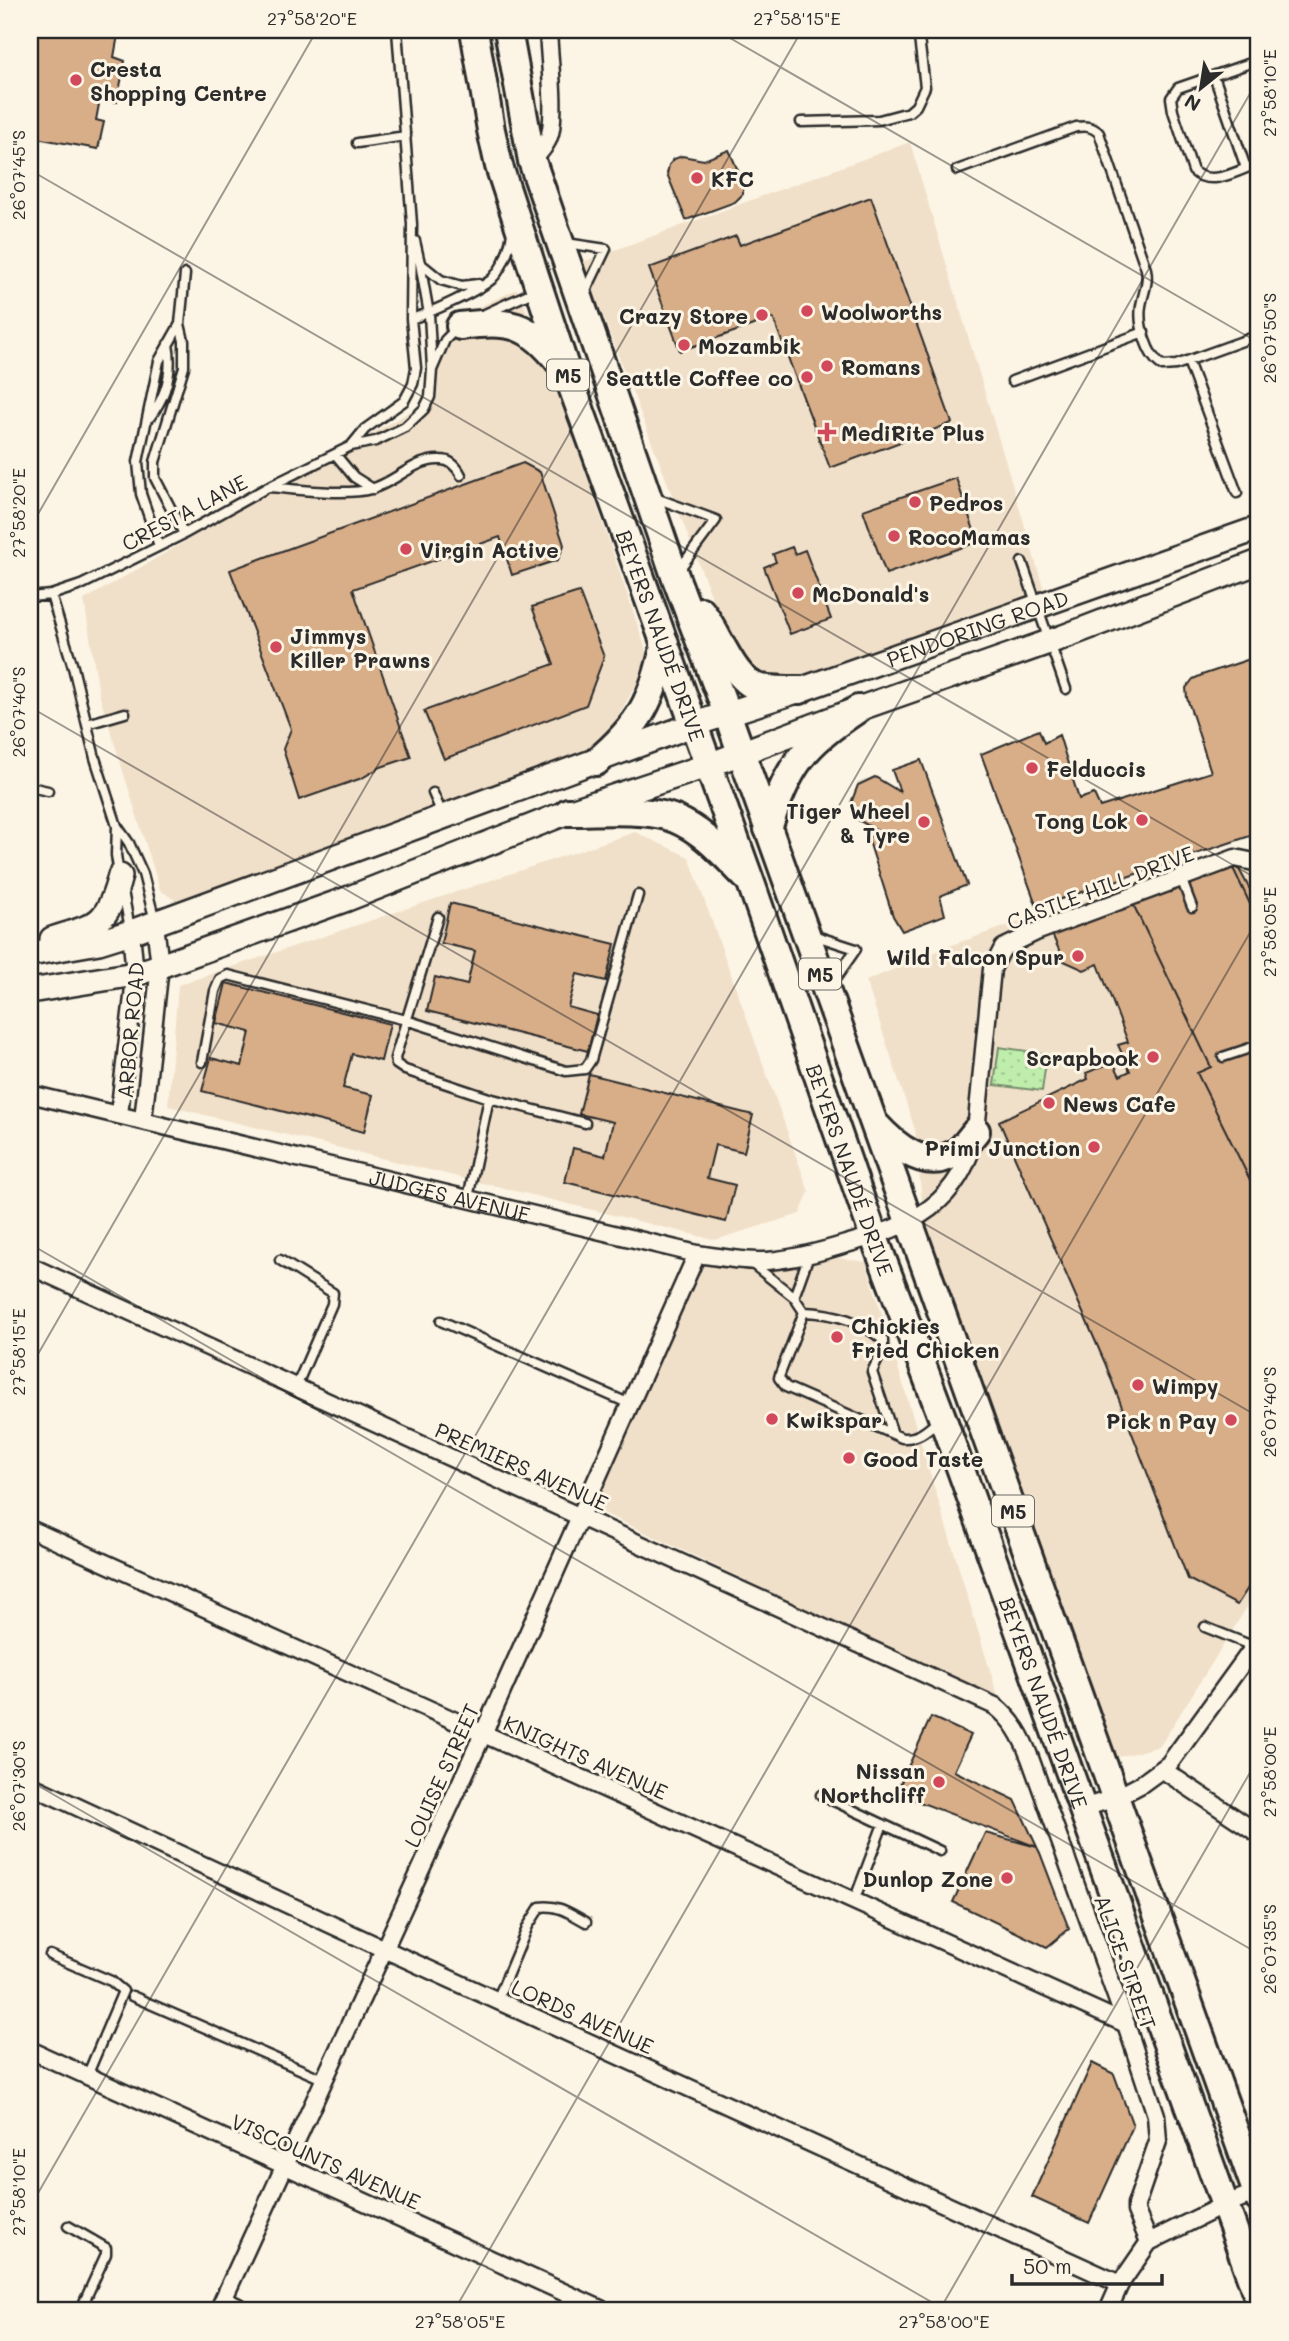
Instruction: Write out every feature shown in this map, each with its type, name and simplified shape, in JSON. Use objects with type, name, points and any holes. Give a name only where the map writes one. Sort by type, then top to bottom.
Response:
[{"type":"main road","name":"BEYERS NAUDÉ DRIVE","points":[[474,30],[491,131],[514,213],[566,370],[695,724],[874,1237],[942,1417],[1259,2300]]},
{"type":"main road","name":"BEYERS NAUDÉ DRIVE","points":[[508,30],[532,161],[677,581],[727,713],[1258,2196]]},
{"type":"main road","points":[[532,161],[524,173],[524,190],[548,268],[546,279],[538,289]]},
{"type":"main road","points":[[460,326],[493,322],[519,328],[547,346],[566,370]]},
{"type":"main road","name":"PENDORING ROAD","points":[[695,724],[800,690],[1259,528]]},
{"type":"main road","name":"PENDORING ROAD","points":[[709,765],[1049,642],[1259,562]]},
{"type":"main road","points":[[677,581],[706,617],[746,681],[759,688],[800,690]]},
{"type":"main road","points":[[596,762],[619,743],[642,713],[654,686],[665,643]]},
{"type":"main road","points":[[768,829],[782,788],[799,759],[824,732],[858,709]]},
{"type":"main road","points":[[30,954],[99,942],[155,924],[695,724]]},
{"type":"main road","points":[[30,992],[135,974],[160,966],[347,899],[568,812],[709,765]]},
{"type":"main road","points":[[568,812],[663,815],[676,819],[704,835],[751,883]]},
{"type":"main road","points":[[30,947],[87,928],[102,918],[113,903],[120,876]]},
{"type":"main road","points":[[872,1120],[892,1142],[909,1154],[934,1159],[956,1153],[976,1131]]},
{"type":"street","points":[[532,161],[550,135],[548,30]]},
{"type":"street","name":"CASTLE HILL DRIVE","points":[[874,1237],[908,1223],[946,1194],[961,1175],[971,1154],[976,1131],[990,977],[999,953],[1008,945],[1037,932],[1235,858],[1259,863]]},
{"type":"street","name":"ARBOR ROAD","points":[[143,1120],[160,966],[155,924]]},
{"type":"street","name":"ARBOR ROAD","points":[[119,1114],[135,974],[131,932]]},
{"type":"street","name":"JUDGES AVENUE","points":[[30,1094],[697,1254],[748,1261],[787,1259],[874,1237]]},
{"type":"street","name":"LOUISE STREET","points":[[222,2304],[483,1734],[697,1254]]},
{"type":"street","name":"PREMIERS AVENUE","points":[[30,1266],[995,1706]]},
{"type":"street","name":"KNIGHTS AVENUE","points":[[30,1529],[1126,2024]]},
{"type":"street","points":[[1083,1808],[1115,1798],[1140,1786],[1163,1770],[1177,1755],[1257,1644]]},
{"type":"street","name":"ALICE STREET","points":[[995,1706],[1011,1720],[1030,1758],[1156,2115],[1159,2131],[1155,2151],[1136,2205],[1149,2242]]},
{"type":"street","points":[[1163,1770],[1259,1834]]},
{"type":"street","name":"LORDS AVENUE","points":[[30,1785],[1120,2284]]},
{"type":"street","name":"VISCOUNTS AVENUE","points":[[30,2050],[604,2311]]},
{"type":"street","points":[[1108,2311],[1120,2284],[1149,2242],[1226,2204],[1258,2196]]},
{"type":"lane","name":"CRESTA LANE","points":[[351,446],[365,429],[397,407],[409,394],[416,368],[411,319],[412,224],[397,30]]},
{"type":"lane","points":[[800,122],[879,120],[909,113],[916,106],[925,86],[918,30]]},
{"type":"lane","points":[[1259,60],[1178,88],[1171,98],[1194,171],[1204,179],[1213,179],[1259,163]]},
{"type":"lane","points":[[1214,76],[1246,168]]},
{"type":"lane","points":[[957,170],[1076,127],[1095,129],[1099,133],[1146,269],[1148,277],[1140,311],[1148,350],[1158,363],[1167,366],[1188,361],[1259,335]]},
{"type":"lane","points":[[357,143],[406,136]]},
{"type":"lane","points":[[411,319],[429,314],[490,281],[506,257],[514,213]]},
{"type":"lane","name":"CRESTA LANE","points":[[30,597],[51,595],[81,585],[184,534],[335,453],[351,446],[376,442],[415,419],[430,397],[432,370],[429,314],[412,224]]},
{"type":"lane","points":[[560,242],[607,249],[581,300]]},
{"type":"lane","points":[[420,263],[441,281],[462,286],[490,281]]},
{"type":"lane","points":[[184,534],[155,478],[155,462],[184,367],[184,341],[180,324],[185,274]]},
{"type":"lane","name":"CRESTA LANE","points":[[432,370],[451,331],[538,289]]},
{"type":"lane","points":[[159,546],[143,503],[138,462],[148,419],[163,397],[171,364],[168,344],[180,324]]},
{"type":"lane","points":[[1012,381],[1144,331]]},
{"type":"lane","points":[[1188,361],[1237,494]]},
{"type":"lane","points":[[335,453],[354,477],[373,489]]},
{"type":"lane","points":[[268,487],[344,491],[373,489],[412,468],[434,460],[445,460],[453,464],[461,475]]},
{"type":"lane","points":[[647,494],[716,520],[677,581]]},
{"type":"lane","points":[[1022,562],[1066,689]]},
{"type":"lane","name":"ARBOR ROAD","points":[[51,595],[88,724],[95,758],[117,826],[135,854],[143,874],[155,924]]},
{"type":"lane","points":[[88,724],[125,713]]},
{"type":"lane","points":[[30,787],[48,791]]},
{"type":"lane","points":[[433,793],[444,818]]},
{"type":"lane","name":"ARBOR ROAD","points":[[117,826],[116,855],[131,932]]},
{"type":"lane","points":[[1181,878],[1192,908]]},
{"type":"lane","points":[[202,1062],[215,991],[220,979],[228,975],[406,1020],[566,1071],[585,1069],[591,1060],[638,895]]},
{"type":"lane","points":[[438,917],[395,1058],[396,1063],[405,1070],[489,1098],[585,1123]]},
{"type":"lane","points":[[804,932],[856,949],[826,992]]},
{"type":"lane","points":[[1223,1057],[1259,1045]]},
{"type":"lane","points":[[468,1198],[489,1098]]},
{"type":"lane","points":[[794,1297],[809,1255]]},
{"type":"lane","points":[[280,1260],[333,1293],[332,1304],[296,1387]]},
{"type":"lane","points":[[748,1261],[794,1297],[804,1312]]},
{"type":"lane","points":[[804,1312],[780,1374],[782,1384],[792,1391],[902,1438],[923,1434],[942,1417]]},
{"type":"lane","points":[[804,1312],[836,1315],[880,1338],[884,1343],[872,1372],[892,1434]]},
{"type":"lane","points":[[442,1321],[630,1404]]},
{"type":"lane","points":[[1206,1627],[1257,1644]]},
{"type":"lane","points":[[821,1795],[940,1851]]},
{"type":"lane","points":[[854,1901],[883,1824]]},
{"type":"lane","points":[[497,2000],[528,1926],[540,1908],[559,1908],[586,1922]]},
{"type":"lane","points":[[50,1955],[110,1981],[123,1991],[87,2076]]},
{"type":"lane","points":[[132,1996],[325,2080]]},
{"type":"lane","points":[[68,2227],[106,2248],[106,2254],[80,2311]]},
{"type":"lane","points":[[222,2304],[255,2311]]},
{"type":"shaded area","points":[[910,142],[1044,590],[800,680],[762,676],[731,647],[582,262]]},
{"type":"shaded area","points":[[517,289],[543,348],[650,661],[596,754],[183,902],[173,899],[160,890],[99,694],[84,600],[428,401],[445,323]]},
{"type":"shaded area","points":[[635,832],[689,857],[809,1192],[800,1214],[715,1240],[168,1106],[178,985]]},
{"type":"shaded area","points":[[1244,849],[1259,881],[1259,1588],[1160,1746],[1119,1757],[1105,1733],[923,1213],[915,1130],[866,981],[949,946],[1167,871]]},
{"type":"shaded area","points":[[698,1256],[788,1268],[831,1257],[866,1262],[999,1700],[591,1507]]},
{"type":"green space","points":[[999,1047],[1047,1054],[1042,1091],[994,1085]]},
{"type":"building","name":"Cresta Shopping Centre","points":[[30,30],[125,30],[118,35],[114,57],[125,61],[117,102],[100,99],[96,120],[104,122],[98,149],[30,137]]},
{"type":"building","points":[[729,150],[743,182],[743,194],[735,202],[686,220],[667,174],[669,165],[682,156],[704,160]]},
{"type":"building","points":[[871,197],[952,423],[830,468],[773,318],[680,351],[649,268],[736,236],[740,245]]},
{"type":"building","points":[[523,463],[540,472],[564,545],[558,560],[512,575],[500,537],[353,589],[411,757],[299,800],[283,749],[291,729],[230,570]]},
{"type":"building","points":[[956,478],[978,542],[886,574],[863,510]]},
{"type":"building","name":"McDonald's","points":[[792,547],[795,554],[805,550],[831,619],[790,634],[764,567],[776,562],[773,554]]},
{"type":"building","points":[[579,592],[604,657],[586,705],[444,759],[424,711],[554,664],[532,607]]},
{"type":"building","points":[[1259,656],[1259,833],[1037,907],[981,754],[1039,730],[1044,743],[1059,735],[1079,799],[1094,794],[1100,807],[1211,772],[1186,688],[1193,679],[1202,675]]},
{"type":"building","points":[[921,760],[967,885],[940,896],[945,915],[902,931],[893,916],[868,838],[878,831],[858,820],[851,803],[858,785],[875,777],[900,792],[892,770]]},
{"type":"building","points":[[1234,860],[1259,906],[1259,1571],[1237,1605],[1188,1579],[1105,1363],[999,1121],[1088,1079],[1086,1073],[1113,1062],[1120,1076],[1130,1071],[1118,1045],[1128,1042],[1098,964],[1084,970],[1064,961],[1051,932]]},
{"type":"building","points":[[1233,868],[1259,923],[1259,1198],[1197,1073],[1211,1067],[1133,904]]},
{"type":"building","points":[[450,903],[615,944],[606,981],[577,974],[568,1007],[597,1015],[588,1051],[427,1011],[435,977],[467,985],[475,951],[441,943]]},
{"type":"building","points":[[226,983],[390,1024],[381,1061],[352,1054],[343,1088],[373,1095],[364,1132],[202,1091],[211,1058],[242,1066],[250,1032],[216,1023]]},
{"type":"building","points":[[589,1074],[753,1115],[744,1152],[715,1145],[707,1178],[735,1185],[726,1222],[565,1182],[573,1148],[605,1156],[613,1122],[579,1114]]},
{"type":"building","name":"Nissan Northcliff","points":[[931,1717],[971,1735],[954,1771],[1015,1800],[1037,1847],[896,1793]]},
{"type":"building","name":"Dunlop Zone","points":[[985,1833],[1037,1847],[1069,1929],[1047,1947],[953,1902]]},
{"type":"building","points":[[1092,2063],[1114,2074],[1133,2126],[1089,2223],[1032,2197]]},
{"type":"place","name":"Cresta Shopping Centre","points":[[76,80]]},
{"type":"place","name":"KFC","points":[[697,178]]},
{"type":"place","name":"Woolworths","points":[[807,311]]},
{"type":"place","name":"Crazy Store","points":[[762,315]]},
{"type":"place","name":"Mozambik","points":[[684,345]]},
{"type":"place","name":"Romans","points":[[827,366]]},
{"type":"place","name":"Seattle Coffee co","points":[[807,377]]},
{"type":"place","name":"MediRite Plus","points":[[827,432]]},
{"type":"place","name":"Pedros","points":[[915,502]]},
{"type":"place","name":"RocoMamas","points":[[894,536]]},
{"type":"place","name":"Virgin Active","points":[[406,549]]},
{"type":"place","name":"McDonald's","points":[[798,593]]},
{"type":"place","name":"Jimmys Killer Prawns","points":[[276,647]]},
{"type":"place","name":"Felduccis","points":[[1032,768]]},
{"type":"place","name":"Tong Lok","points":[[1142,820]]},
{"type":"place","name":"Tiger Wheel & Tyre","points":[[924,822]]},
{"type":"place","name":"Wild Falcon Spur","points":[[1078,956]]},
{"type":"place","name":"Scrapbook","points":[[1153,1057]]},
{"type":"place","name":"News Cafe","points":[[1049,1103]]},
{"type":"place","name":"Primi Junction","points":[[1094,1147]]},
{"type":"place","name":"Chickies Fried Chicken","points":[[837,1337]]},
{"type":"place","name":"Wimpy","points":[[1138,1385]]},
{"type":"place","name":"Kwikspar","points":[[772,1419]]},
{"type":"place","name":"Pick n Pay","points":[[1231,1420]]},
{"type":"place","name":"Good Taste","points":[[849,1458]]},
{"type":"place","name":"Nissan Northcliff","points":[[939,1782]]},
{"type":"place","name":"Dunlop Zone","points":[[1007,1878]]}]
